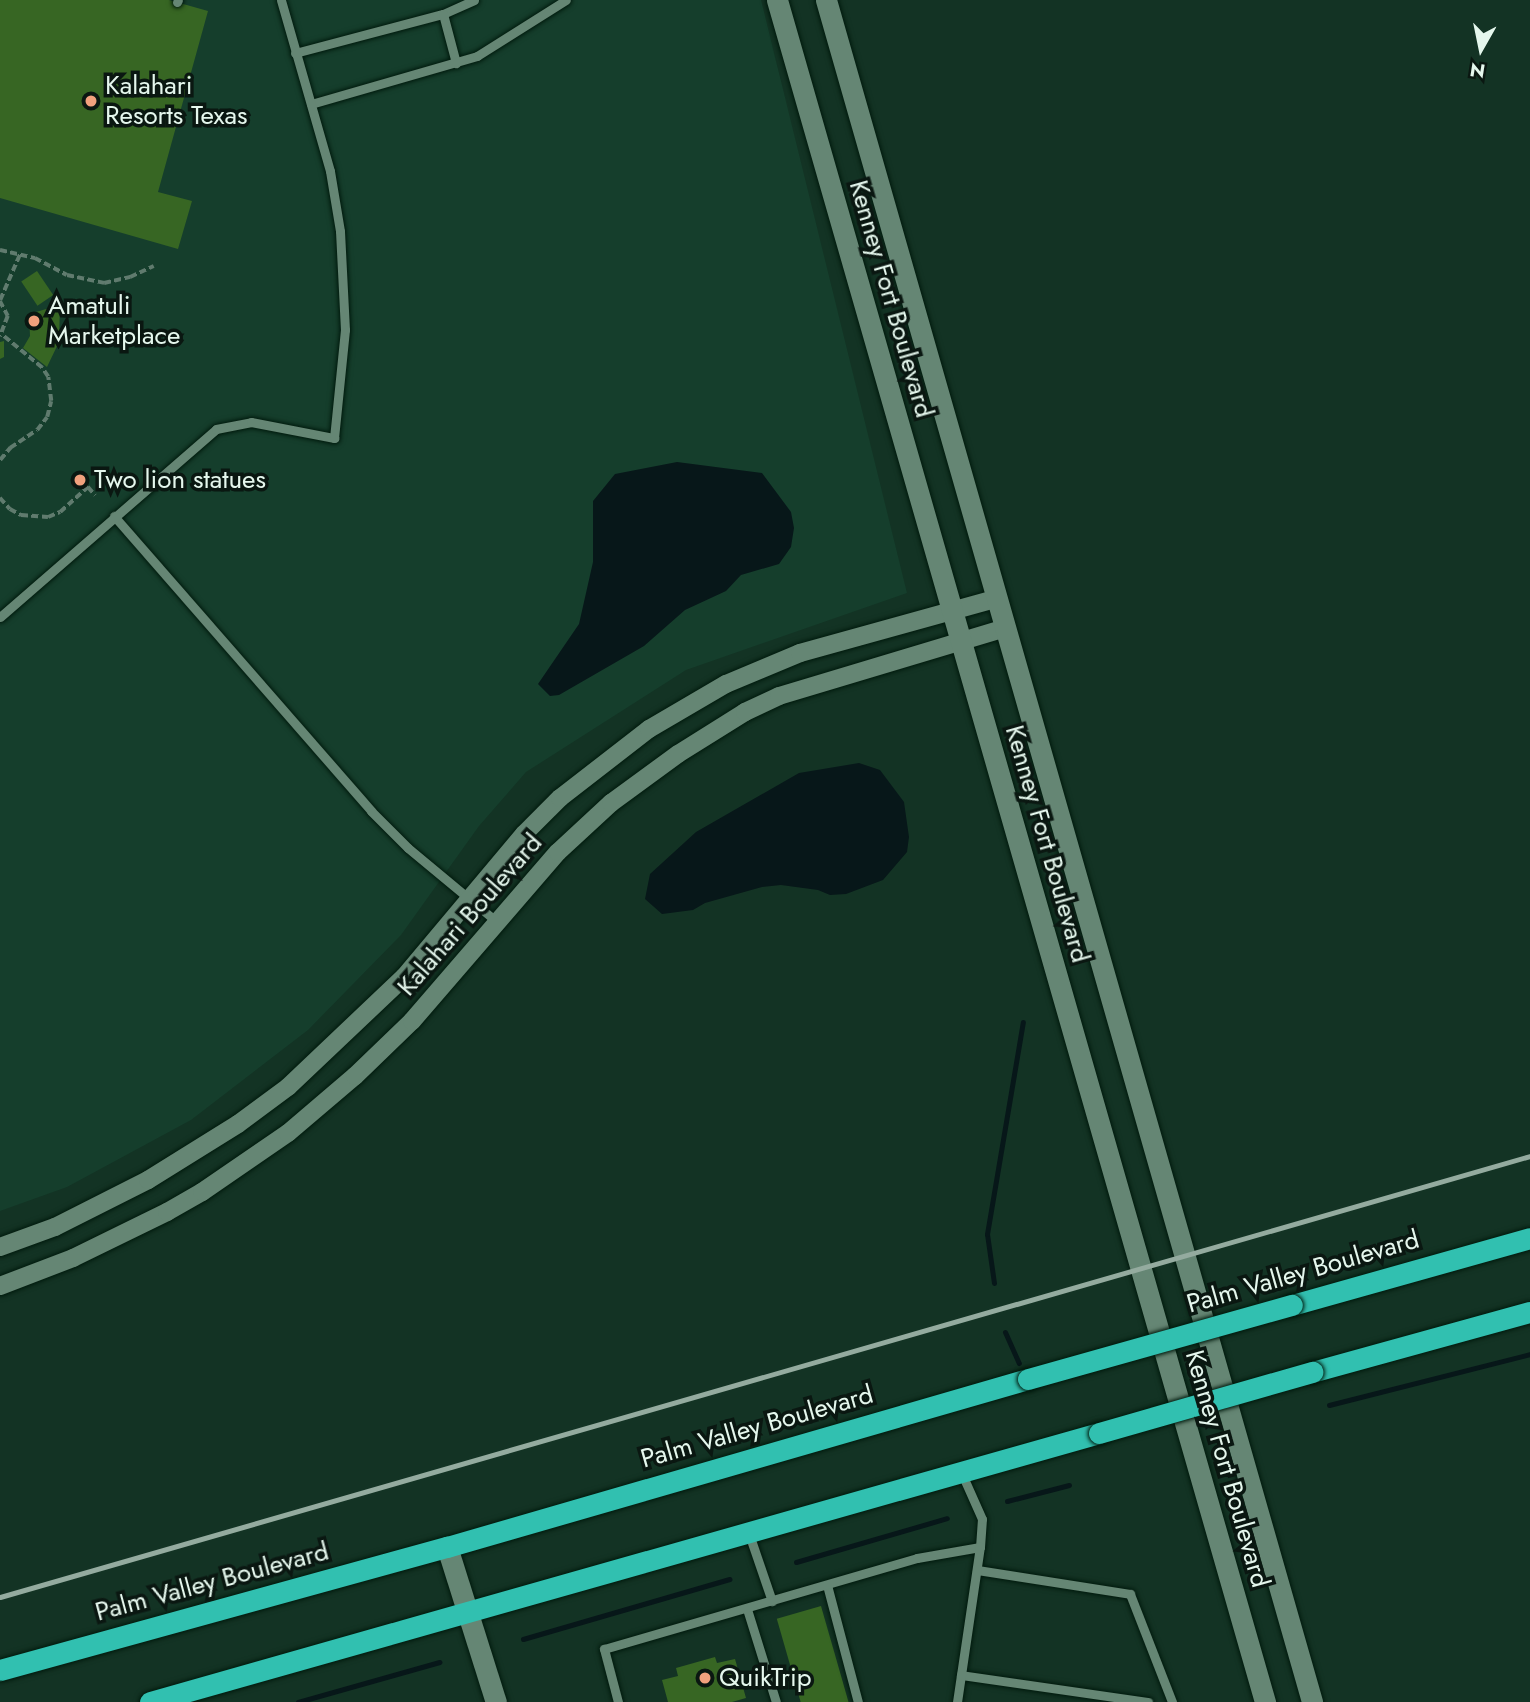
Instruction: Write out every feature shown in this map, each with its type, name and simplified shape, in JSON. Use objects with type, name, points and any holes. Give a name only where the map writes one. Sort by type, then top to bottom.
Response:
[{"type":"highway","name":"Palm Valley Boulevard","points":[[0,1670],[447,1547],[1028,1379],[1530,1238]]},
{"type":"highway","points":[[150,1702],[1530,1312]]},
{"type":"main road","name":"Kenney Fort Boulevard","points":[[777,0],[950,611],[1265,1702]]},
{"type":"main road","name":"Kenney Fort Boulevard","points":[[826,0],[1312,1702]]},
{"type":"main road","points":[[447,1547],[496,1702]]},
{"type":"street","name":"Kalahari Boulevard","points":[[0,1247],[55,1227],[105,1203],[238,1124],[288,1087],[362,1020],[404,977],[524,834],[560,798],[615,753],[687,704],[760,668],[800,653],[998,598]]},
{"type":"street","name":"Kalahari Boulevard","points":[[0,1286],[73,1258],[167,1212],[202,1192],[288,1133],[355,1076],[412,1021],[558,852],[642,778],[745,712],[814,683],[1005,628]]},
{"type":"lane","points":[[0,617],[207,436],[225,425],[251,422],[334,438],[344,368],[344,260],[330,171],[281,0]]},
{"type":"lane","points":[[295,53],[443,14],[474,0]]},
{"type":"lane","points":[[311,104],[456,63],[496,46],[566,0]]},
{"type":"lane","points":[[443,14],[456,63]]},
{"type":"lane","points":[[114,516],[371,811],[408,848],[497,922]]},
{"type":"lane","points":[[957,1702],[982,1519],[961,1473]]},
{"type":"lane","points":[[749,1534],[772,1601]]},
{"type":"lane","points":[[618,1702],[604,1649],[917,1558],[980,1547]]},
{"type":"lane","points":[[977,1570],[1130,1594],[1172,1702]]},
{"type":"lane","points":[[827,1585],[858,1702]]},
{"type":"lane","points":[[747,1609],[776,1702]]},
{"type":"lane","points":[[961,1675],[1148,1702]]},
{"type":"path","points":[[0,250],[35,258],[67,275],[104,283],[130,277],[154,266]]},
{"type":"path","points":[[0,460],[10,448],[37,430],[47,417],[51,401],[48,377],[42,368],[1,336],[8,316],[0,301],[20,253]]},
{"type":"path","points":[[0,498],[21,515],[48,517],[60,512],[88,486],[95,495]]},
{"type":"shaded area","points":[[0,0],[761,0],[907,593],[686,670],[526,772],[479,826],[401,935],[308,1030],[191,1120],[67,1187],[0,1211]]},
{"type":"shaded area","points":[[677,462],[762,473],[791,512],[794,528],[791,547],[779,564],[741,575],[726,591],[685,610],[644,646],[559,695],[550,696],[538,684],[579,624],[593,562],[593,501],[615,474]]},
{"type":"shaded area","points":[[859,763],[880,770],[904,802],[909,837],[907,852],[883,880],[846,894],[830,895],[818,890],[781,885],[762,887],[705,903],[693,910],[662,914],[645,899],[650,874],[696,832],[799,773]]},
{"type":"building","name":"Kalahari Resorts Texas","points":[[0,0],[169,0],[208,11],[158,192],[192,201],[178,249],[0,198]]},
{"type":"building","points":[[37,271],[53,295],[37,306],[21,282]]},
{"type":"building","points":[[60,305],[59,342],[47,367],[23,348],[30,336],[29,314]]},
{"type":"building","points":[[4,341],[4,357],[0,359],[0,342]]},
{"type":"building","name":"QuikTrip","points":[[821,1606],[849,1702],[801,1702],[777,1619]]},
{"type":"building","name":"QuikTrip","points":[[715,1657],[717,1663],[735,1659],[746,1698],[732,1702],[668,1702],[662,1680],[678,1676],[676,1668]]},
{"type":"waterway","points":[[994,1283],[987,1234],[1023,1022]]},
{"type":"waterway","points":[[1005,1332],[1019,1363]]},
{"type":"waterway","points":[[1329,1405],[1530,1354]]},
{"type":"waterway","points":[[1007,1501],[1069,1485]]},
{"type":"waterway","points":[[796,1562],[947,1518]]},
{"type":"waterway","points":[[523,1639],[729,1579]]},
{"type":"waterway","points":[[298,1702],[439,1662]]},
{"type":"railway","points":[[0,1597],[1530,1156]]},
{"type":"place","name":"Kalahari Resorts Texas","points":[[91,101]]},
{"type":"place","name":"Amatuli Marketplace","points":[[34,321]]},
{"type":"place","name":"Two lion statues","points":[[80,480]]},
{"type":"place","name":"QuikTrip","points":[[705,1678]]}]
